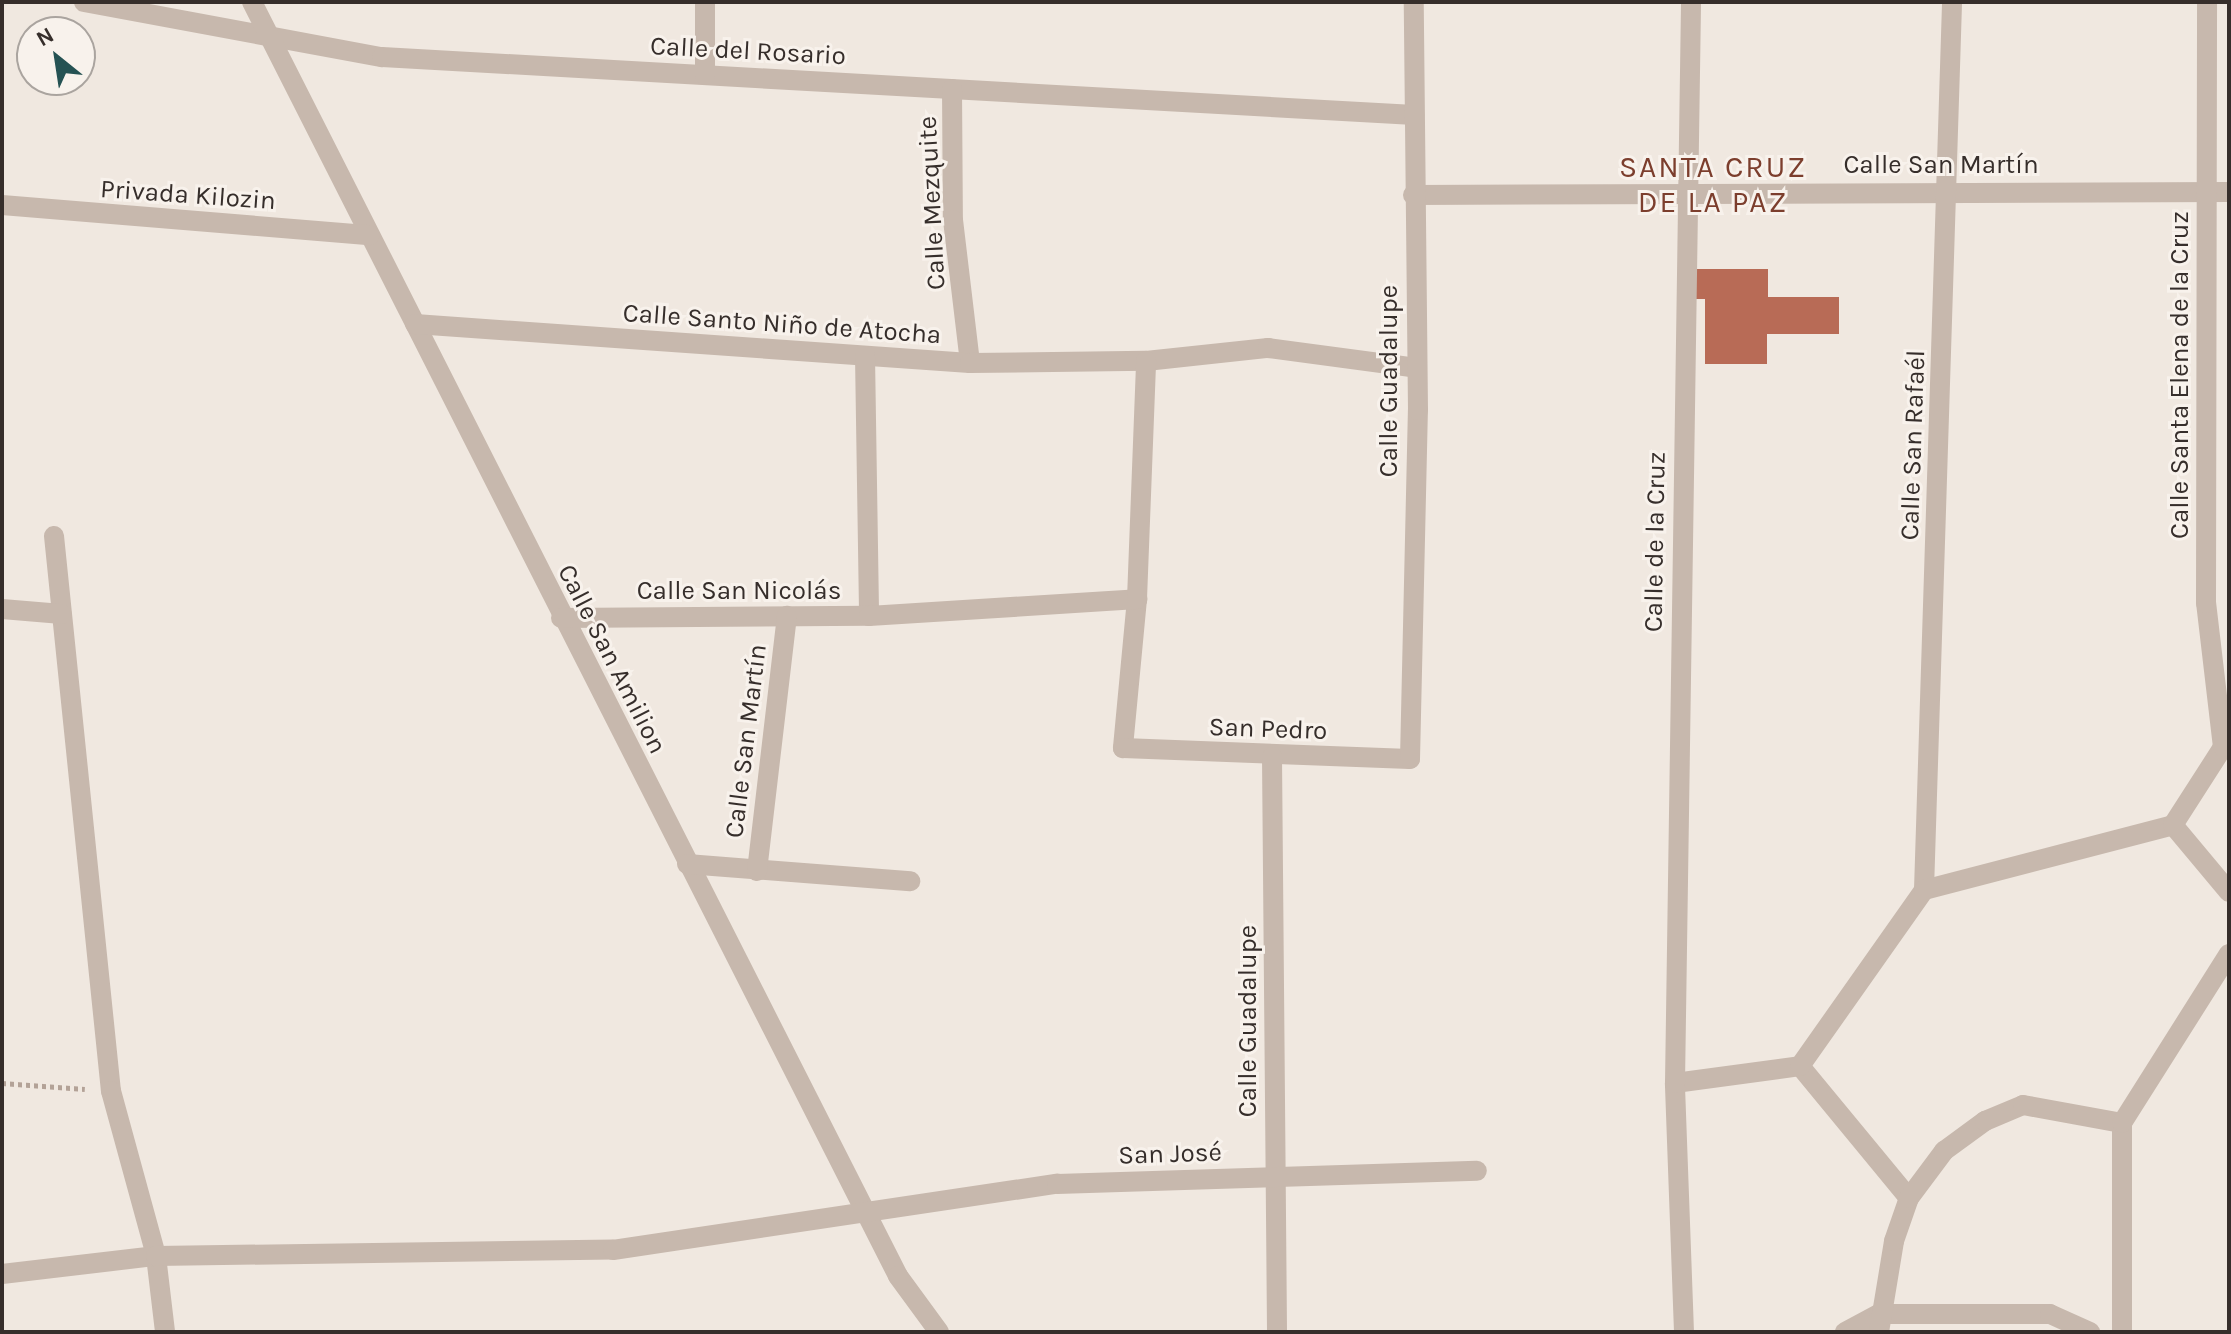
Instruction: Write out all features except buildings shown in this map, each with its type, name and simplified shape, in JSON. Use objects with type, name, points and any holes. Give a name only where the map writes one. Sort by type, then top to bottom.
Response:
[{"type":"street","name":"Calle del Rosario","points":[[84,2],[382,57],[1414,115]]},
{"type":"street","name":"Calle San Amilion","points":[[252,2],[561,618],[898,1276],[939,1332]]},
{"type":"street","points":[[705,2],[705,75]]},
{"type":"street","name":"Calle Guadalupe","points":[[1410,759],[1417,368],[1413,195],[1414,2]]},
{"type":"street","name":"Calle de la Cruz","points":[[1684,1332],[1675,1083],[1684,193],[1691,2]]},
{"type":"street","name":"Calle San Rafaél","points":[[1924,890],[1952,2]]},
{"type":"street","name":"Calle Santa Elena de la Cruz","points":[[2173,825],[2223,747],[2206,603],[2207,2]]},
{"type":"street","name":"Calle Mezquite","points":[[952,89],[953,220],[970,363]]},
{"type":"street","name":"Calle San Martín","points":[[1413,195],[2205,189],[2229,192]]},
{"type":"street","name":"Privada Kilozin","points":[[2,205],[370,235]]},
{"type":"street","name":"Calle Santo Niño de Atocha","points":[[415,324],[970,363],[1146,361],[1268,348],[1417,368]]},
{"type":"street","points":[[865,356],[869,616]]},
{"type":"street","points":[[1137,599],[1146,361]]},
{"type":"street","points":[[54,536],[111,1091],[156,1256],[165,1332]]},
{"type":"street","name":"Calle San Nicolás","points":[[561,618],[869,616],[1137,599]]},
{"type":"street","name":"San Pedro","points":[[1137,599],[1123,748],[1272,757],[1410,759]]},
{"type":"street","points":[[2,609],[62,614]]},
{"type":"street","name":"Calle San Martín","points":[[757,871],[787,616]]},
{"type":"street","name":"Calle Guadalupe","points":[[1272,757],[1277,1332]]},
{"type":"street","points":[[1675,1083],[1800,1066],[1924,890],[2173,825],[2229,892]]},
{"type":"street","points":[[687,864],[910,881]]},
{"type":"street","points":[[2122,1332],[2122,1123],[2229,954]]},
{"type":"street","points":[[1800,1066],[1909,1198]]},
{"type":"street","points":[[1879,1323],[1909,1198],[1944,1151],[1985,1121],[2023,1105],[2122,1123]]},
{"type":"street","name":"San José","points":[[2,1274],[156,1256],[613,1250],[1057,1184],[1477,1171]]},
{"type":"street","points":[[1845,1332],[1879,1323],[2050,1314],[2090,1332]]},
{"type":"path","points":[[2,1083],[111,1091]]},
{"type":"district","name":"SANTA CRUZ DE LA PAZ","points":[[1713,184]]}]
